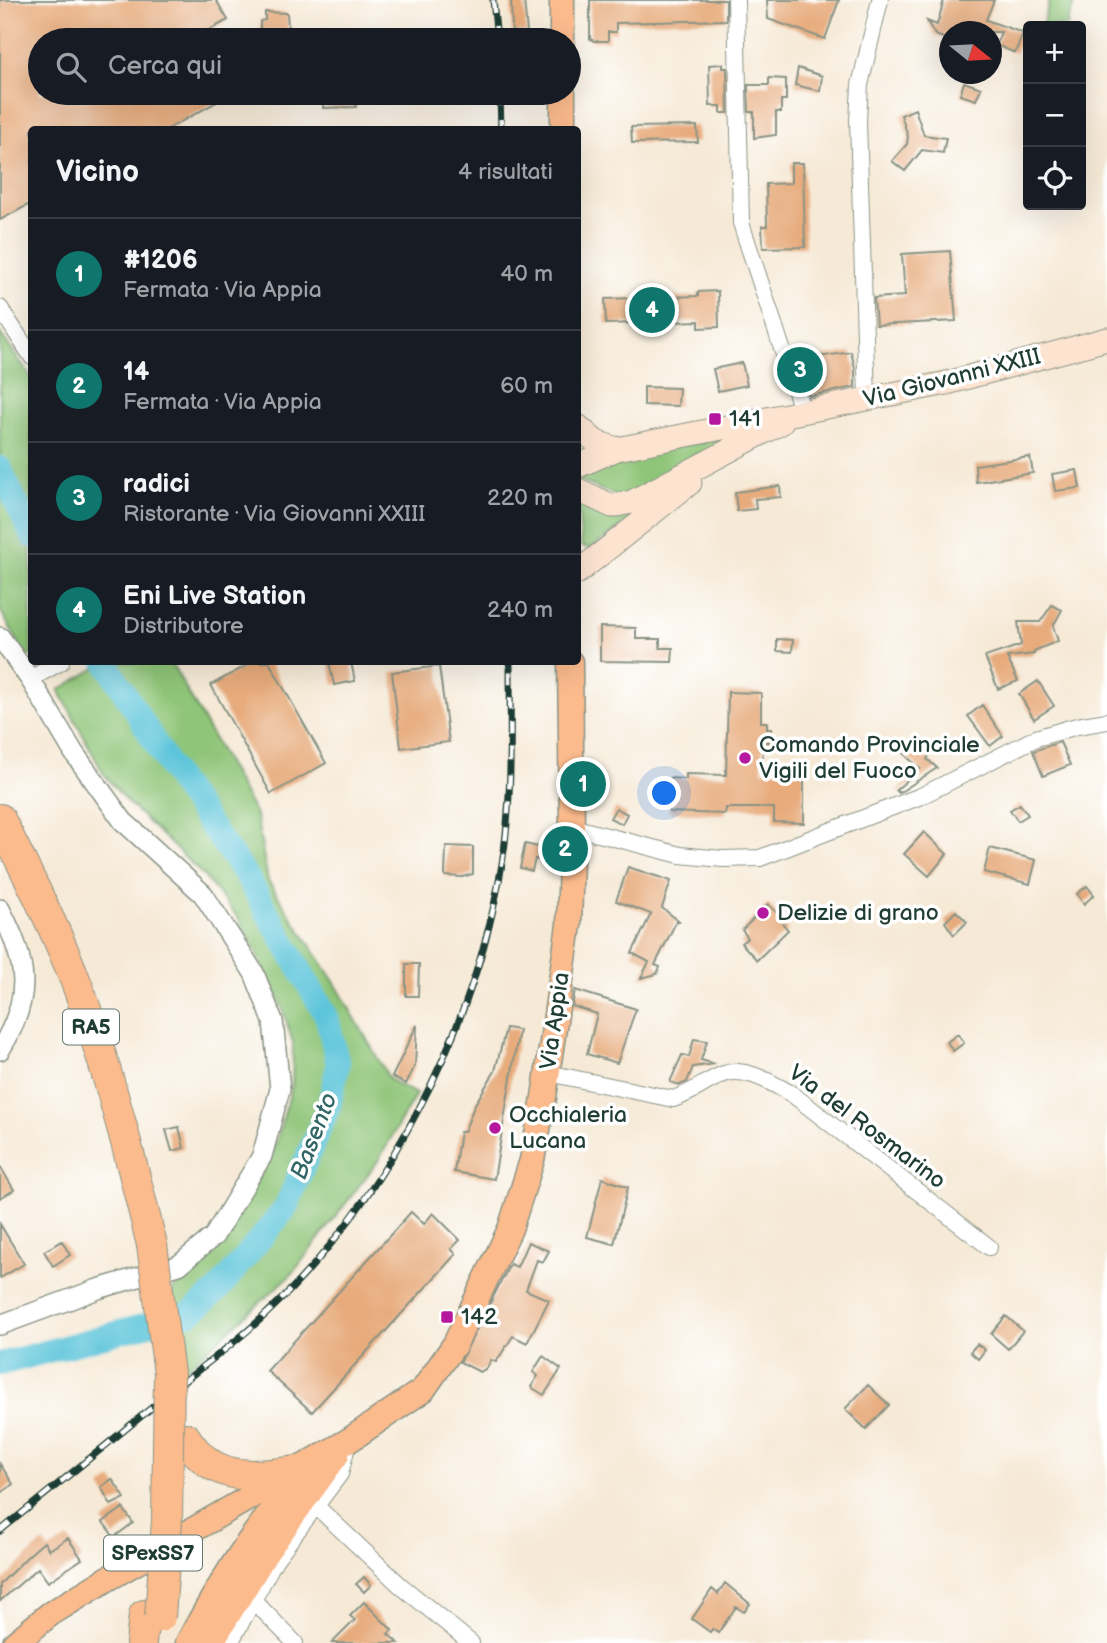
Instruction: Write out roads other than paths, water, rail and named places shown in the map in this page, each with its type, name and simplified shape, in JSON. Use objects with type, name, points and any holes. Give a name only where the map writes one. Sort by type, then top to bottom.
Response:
[{"type":"highway","name":"RA5","points":[[0,819],[45,910],[83,1002],[130,1155],[144,1250],[169,1373],[167,1521],[150,1630]]},
{"type":"highway","name":"RA5","points":[[0,860],[48,959],[88,1062],[144,1250],[152,1456],[150,1630]]},
{"type":"highway","points":[[169,1373],[186,1438],[195,1453],[207,1464],[221,1470],[251,1475],[296,1471]]},
{"type":"highway","points":[[189,1643],[246,1544],[290,1488],[323,1456]]},
{"type":"main road","points":[[562,0],[562,28]]},
{"type":"main road","points":[[563,105],[564,126]]},
{"type":"main road","name":"Via Giovanni XXIII","points":[[800,414],[947,383],[1107,339]]},
{"type":"main road","points":[[581,491],[612,506],[622,505],[800,414]]},
{"type":"main road","points":[[581,465],[617,449],[725,426],[800,414]]},
{"type":"main road","points":[[581,429],[590,439],[617,449]]},
{"type":"main road","points":[[581,570],[735,449]]},
{"type":"main road","name":"Via Appia","points":[[348,1441],[423,1390],[455,1344],[522,1198],[548,1073],[569,925],[572,827],[570,665]]},
{"type":"main road","name":"SPexSS7","points":[[15,1643],[73,1600],[348,1441]]},
{"type":"main road","name":"SPexSS7","points":[[211,1643],[265,1553],[348,1441]]},
{"type":"street","points":[[736,0],[741,223],[800,414]]},
{"type":"street","points":[[867,399],[858,121],[860,85],[880,0]]},
{"type":"street","points":[[0,308],[28,351]]},
{"type":"street","points":[[0,637],[30,679],[74,753],[123,821],[203,894],[254,973],[274,1021],[280,1089],[262,1156],[214,1236],[188,1258],[179,1265],[98,1289],[0,1325]]},
{"type":"street","points":[[30,679],[56,665]]},
{"type":"street","points":[[572,827],[680,855],[723,859],[760,858],[921,796],[1036,738],[1077,726],[1107,721]]},
{"type":"street","points":[[0,909],[18,943],[25,984],[17,1023],[0,1050]]},
{"type":"street","name":"Via del Rosmarino","points":[[548,1073],[673,1099],[693,1093],[725,1073],[757,1075],[792,1094],[989,1247]]},
{"type":"street","points":[[230,1643],[275,1560],[340,1474],[348,1441]]},
{"type":"street","points":[[317,1507],[400,1585],[471,1643]]},
{"type":"street","points":[[252,1599],[295,1643]]},
{"type":"waterway","name":"Basento","points":[[0,468],[28,528]]},
{"type":"waterway","name":"Basento","points":[[0,1364],[191,1313],[218,1290],[285,1209],[329,1106],[338,1065],[327,1017],[247,877],[179,782],[108,665]]},
{"type":"railway","points":[[493,0],[496,28]]},
{"type":"railway","points":[[500,105],[501,126]]},
{"type":"railway","points":[[0,1531],[265,1315],[309,1270],[350,1219],[386,1165],[419,1108],[447,1049],[471,988],[489,926],[506,839],[510,763],[510,665]]},
{"type":"place","name":"Eni Live Station","points":[[652,310]]},
{"type":"place","name":"radici","points":[[800,370]]},
{"type":"place","name":"141","points":[[715,419]]},
{"type":"place","name":"Comando Provinciale Vigili del Fuoco","points":[[745,758]]},
{"type":"place","name":"#1206","points":[[583,784]]},
{"type":"place","name":"14","points":[[565,849]]},
{"type":"place","name":"Delizie di grano","points":[[763,913]]},
{"type":"place","name":"Occhialeria Lucana","points":[[495,1128]]},
{"type":"place","name":"142","points":[[447,1317]]}]
